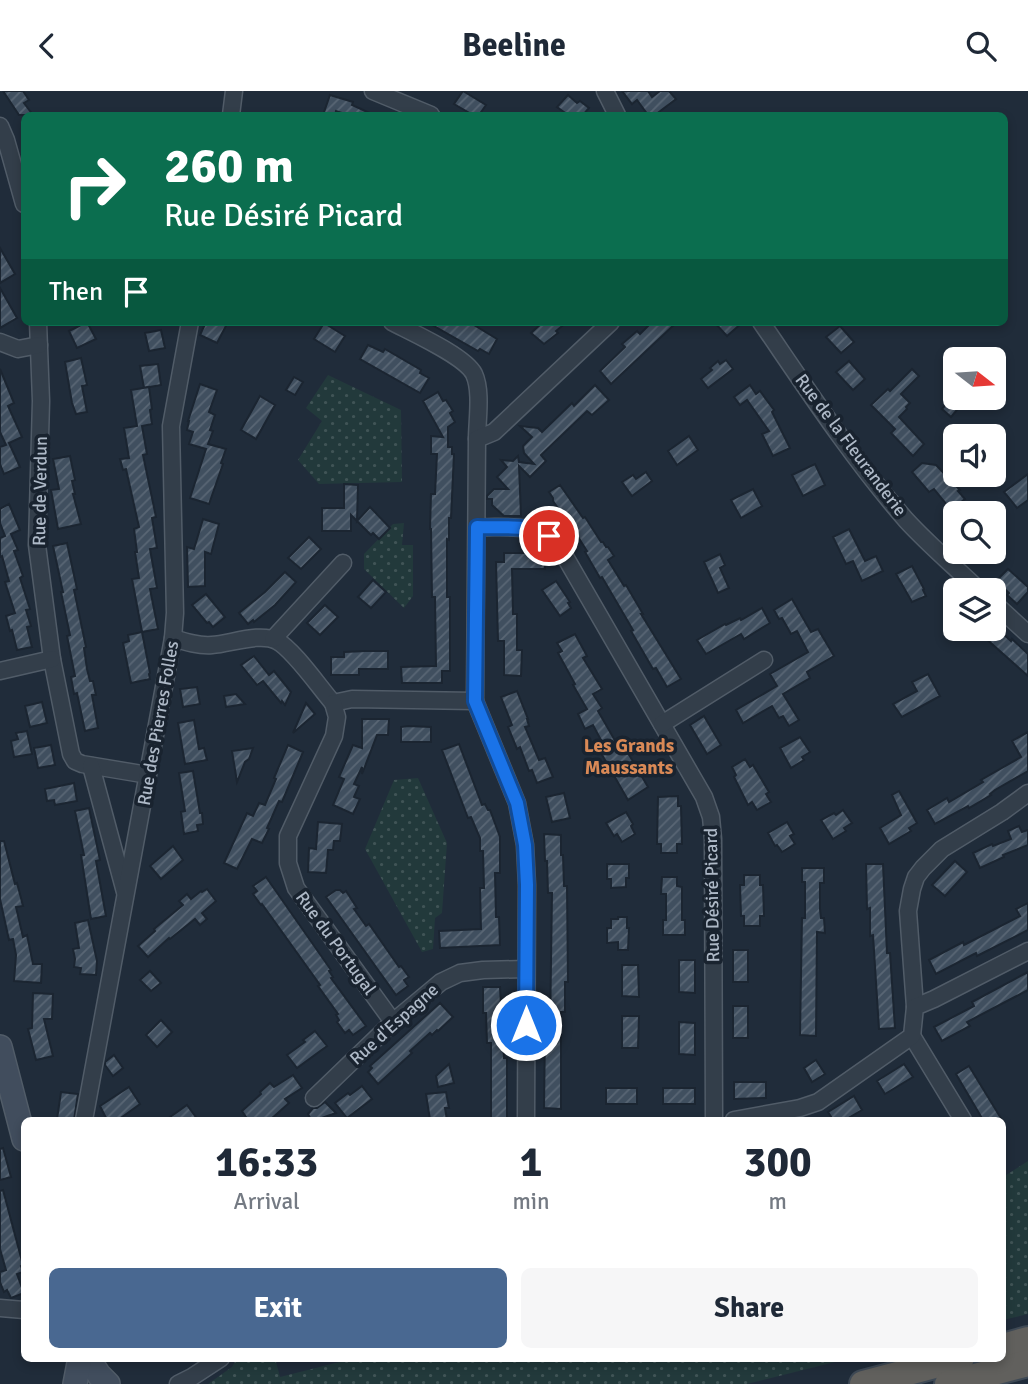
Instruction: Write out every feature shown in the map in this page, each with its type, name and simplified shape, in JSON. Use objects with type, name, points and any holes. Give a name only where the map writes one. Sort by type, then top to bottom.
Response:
[{"type":"highway","points":[[1006,1346],[1028,1340]]},
{"type":"highway","points":[[863,1384],[946,1362]]},
{"type":"highway","points":[[947,1384],[1028,1363]]},
{"type":"main road","points":[[0,1047],[21,1128]]},
{"type":"main road","points":[[75,1384],[79,1362]]},
{"type":"main road","points":[[90,1362],[108,1384]]},
{"type":"street","points":[[231,112],[234,91]]},
{"type":"street","points":[[373,91],[424,112]]},
{"type":"street","points":[[605,91],[616,112]]},
{"type":"street","points":[[0,125],[21,193]]},
{"type":"street","name":"Rue de Verdun","points":[[38,326],[41,401],[37,545],[52,659],[72,756],[77,762],[90,766],[127,896]]},
{"type":"street","name":"Rue des Pierres Folles","points":[[85,1117],[173,639],[175,613],[171,426],[189,326]]},
{"type":"street","points":[[399,326],[462,360],[474,374],[478,391],[475,701],[517,803],[525,845],[526,1117]]},
{"type":"street","points":[[477,439],[494,432],[607,326]]},
{"type":"street","name":"Rue de la Fleuranderie","points":[[764,326],[836,432],[876,483],[908,521],[967,578]]},
{"type":"street","points":[[0,342],[18,349],[39,345]]},
{"type":"street","name":"Rue Désiré Picard","points":[[477,527],[530,528],[555,541],[709,808],[713,826],[714,1117]]},
{"type":"street","points":[[272,639],[343,563]]},
{"type":"street","points":[[1006,614],[1028,634]]},
{"type":"street","points":[[173,639],[201,645],[272,639],[294,656],[333,703],[352,699],[475,701]]},
{"type":"street","points":[[0,671],[52,659]]},
{"type":"street","points":[[662,724],[764,660]]},
{"type":"street","name":"Rue du Portugal","points":[[333,703],[337,717],[334,736],[288,836],[288,863],[296,888],[393,1022]]},
{"type":"street","points":[[90,766],[148,775]]},
{"type":"street","points":[[961,1117],[912,1036],[915,1006],[908,911],[910,899],[916,877],[942,849],[1028,793]]},
{"type":"street","points":[[915,1006],[1028,951]]},
{"type":"street","name":"Rue d'Espagne","points":[[314,1098],[393,1022],[441,982],[460,973],[483,969],[526,969]]},
{"type":"street","points":[[750,1117],[818,1102],[912,1036]]},
{"type":"street","points":[[0,1308],[21,1310]]},
{"type":"street","points":[[186,1382],[215,1362]]},
{"type":"green space","points":[[328,375],[401,410],[402,482],[319,484],[298,460],[322,421],[306,408]]},
{"type":"green space","points":[[404,523],[402,545],[413,545],[413,596],[404,608],[364,569],[364,554],[393,524]]},
{"type":"green space","points":[[418,778],[447,843],[442,913],[435,918],[433,949],[422,952],[365,849],[394,780]]},
{"type":"green space","points":[[1028,1161],[1028,1314],[1006,1319],[1006,1175]]},
{"type":"green space","points":[[235,1362],[276,1362],[280,1377],[339,1362],[835,1362],[747,1384],[208,1384]]},
{"type":"building","points":[[3,91],[23,91],[29,100],[24,103],[31,112],[21,112],[19,115]]},
{"type":"building","points":[[463,91],[486,105],[481,112],[468,112],[454,104]]},
{"type":"building","points":[[622,91],[648,91],[652,97],[660,91],[669,91],[676,99],[659,112],[646,112],[637,100],[632,104]]},
{"type":"building","points":[[330,95],[353,102],[352,105],[367,112],[336,111],[324,112]]},
{"type":"building","points":[[568,95],[589,108],[586,112],[564,112],[557,107]]},
{"type":"building","points":[[0,248],[15,274],[0,283]]},
{"type":"building","points":[[0,288],[17,318],[0,328]]},
{"type":"building","points":[[79,326],[89,326],[96,339],[77,348],[69,331]]},
{"type":"building","points":[[204,326],[226,326],[217,343],[200,335]]},
{"type":"building","points":[[322,326],[329,326],[345,336],[335,352],[314,339]]},
{"type":"building","points":[[434,326],[476,326],[497,339],[489,354],[480,349],[478,351]]},
{"type":"building","points":[[539,326],[562,326],[544,344],[531,333]]},
{"type":"building","points":[[648,326],[673,326],[611,384],[600,371],[625,347],[622,344],[637,331],[640,334]]},
{"type":"building","points":[[718,326],[738,326],[727,336]]},
{"type":"building","points":[[840,326],[854,342],[841,353],[826,337]]},
{"type":"building","points":[[161,330],[165,348],[149,351],[145,333]]},
{"type":"building","points":[[368,345],[383,352],[385,349],[421,370],[420,373],[429,378],[420,393],[360,359]]},
{"type":"building","points":[[81,358],[87,385],[82,386],[87,412],[76,414],[65,362]]},
{"type":"building","points":[[726,360],[733,369],[708,388],[701,379],[718,361],[720,364]]},
{"type":"building","points":[[849,361],[865,379],[853,390],[836,372]]},
{"type":"building","points":[[158,364],[161,385],[144,388],[140,366]]},
{"type":"building","points":[[0,369],[14,403],[8,406],[22,437],[9,443],[20,467],[4,474],[0,464],[0,447],[6,445],[0,432]]},
{"type":"building","points":[[912,369],[919,376],[901,394],[910,403],[899,417],[924,444],[913,456],[891,433],[895,429],[871,405]]},
{"type":"building","points":[[294,377],[303,382],[295,395],[286,390]]},
{"type":"building","points":[[200,384],[217,390],[209,412],[215,415],[208,444],[226,449],[209,504],[190,498],[206,449],[189,444],[193,432],[187,430]]},
{"type":"building","points":[[595,385],[609,400],[592,415],[587,411],[541,455],[546,461],[530,477],[519,466],[521,516],[504,516],[492,505],[492,499],[487,499],[494,489],[508,489],[497,477],[507,467],[501,460],[513,461],[518,456],[519,462],[534,464],[524,453],[523,446],[532,437],[520,426],[538,428],[542,432]]},
{"type":"building","points":[[750,385],[756,394],[760,391],[774,410],[772,412],[790,448],[773,456],[762,434],[769,431],[747,400],[740,405],[734,397]]},
{"type":"building","points":[[149,387],[152,424],[142,426],[147,454],[143,455],[156,517],[152,518],[157,548],[150,549],[157,588],[150,589],[158,629],[142,632],[132,579],[139,578],[134,529],[139,527],[126,469],[123,470],[120,459],[129,458],[124,428],[137,426],[131,390]]},
{"type":"building","points":[[438,392],[453,411],[450,413],[455,422],[448,427],[448,447],[452,447],[454,454],[451,518],[449,540],[447,539],[450,671],[442,671],[442,683],[402,683],[401,667],[436,666],[430,529],[431,494],[435,494],[437,454],[431,454],[431,436],[443,437],[423,401]]},
{"type":"building","points":[[260,396],[275,405],[256,439],[241,430]]},
{"type":"building","points":[[943,410],[957,410],[951,417]]},
{"type":"building","points":[[689,436],[698,450],[677,465],[668,451]]},
{"type":"building","points":[[70,456],[75,480],[72,481],[73,494],[81,524],[58,529],[51,490],[59,489],[53,459]]},
{"type":"building","points":[[922,463],[936,465],[943,472],[943,487],[957,487],[965,499],[944,501],[934,489],[929,492],[912,472]]},
{"type":"building","points":[[815,464],[825,485],[803,496],[792,475]]},
{"type":"building","points":[[646,472],[652,481],[632,496],[622,482],[633,475],[636,479]]},
{"type":"building","points":[[1028,474],[1028,500],[1017,508],[1004,492]]},
{"type":"building","points":[[344,484],[358,485],[357,521],[351,515],[351,531],[322,531],[322,508],[344,508]]},
{"type":"building","points":[[560,485],[614,556],[608,560],[624,586],[626,585],[681,679],[667,687],[656,668],[653,669],[631,631],[633,630],[585,552],[587,551],[553,501],[549,492]]},
{"type":"building","points":[[753,489],[762,506],[741,518],[731,500]]},
{"type":"building","points":[[9,504],[20,530],[11,534],[18,550],[14,551],[23,576],[20,578],[30,609],[26,610],[31,626],[27,627],[32,647],[17,650],[6,616],[15,613],[5,582],[9,581],[2,556],[0,557],[0,538],[5,536],[0,523],[0,509]]},
{"type":"building","points":[[370,507],[390,528],[379,539],[357,521]]},
{"type":"building","points":[[203,519],[219,524],[211,554],[205,552],[205,586],[188,587],[187,547],[194,549]]},
{"type":"building","points":[[849,529],[865,561],[876,556],[883,571],[862,581],[853,561],[846,564],[833,537]]},
{"type":"building","points":[[309,537],[321,549],[301,569],[288,558]]},
{"type":"building","points":[[67,543],[77,589],[74,590],[86,647],[87,669],[96,695],[92,695],[98,728],[85,731],[71,677],[75,676],[67,636],[70,635],[53,546]]},
{"type":"building","points":[[504,553],[544,553],[545,569],[512,569],[513,614],[517,614],[517,650],[522,650],[521,676],[504,675],[504,641],[498,641],[496,562],[504,562]]},
{"type":"building","points":[[720,554],[725,565],[720,568],[729,588],[718,593],[704,562]]},
{"type":"building","points":[[912,566],[926,596],[912,602],[896,574]]},
{"type":"building","points":[[1008,569],[1028,587],[1028,592],[1017,604],[1007,595],[1009,593],[1006,590],[1006,578],[999,578]]},
{"type":"building","points":[[285,572],[296,582],[275,605],[248,624],[239,613]]},
{"type":"building","points":[[373,580],[386,592],[371,608],[358,597]]},
{"type":"building","points":[[556,581],[571,608],[560,616],[542,590]]},
{"type":"building","points":[[206,594],[225,617],[213,627],[192,605]]},
{"type":"building","points":[[792,599],[811,632],[818,629],[834,656],[807,672],[810,678],[783,694],[799,720],[789,726],[783,716],[779,718],[772,706],[743,723],[736,710],[777,686],[770,674],[808,652],[797,631],[791,634],[774,610]]},
{"type":"building","points":[[325,605],[338,617],[320,635],[307,623]]},
{"type":"building","points":[[762,608],[770,623],[744,639],[741,634],[706,654],[697,640]]},
{"type":"building","points":[[142,632],[150,679],[131,683],[123,643],[129,641],[128,635]]},
{"type":"building","points":[[575,634],[587,656],[583,658],[602,689],[593,694],[602,708],[598,711],[617,744],[621,741],[648,787],[628,800],[601,753],[604,752],[599,743],[602,742],[593,725],[585,729],[578,714],[587,709],[558,653],[562,651],[557,643]]},
{"type":"building","points":[[1006,636],[1011,641],[1012,639],[1028,654],[1028,676],[989,641],[1006,641]]},
{"type":"building","points":[[388,651],[388,669],[359,669],[359,675],[331,675],[331,657],[344,657],[344,652]]},
{"type":"building","points":[[254,656],[269,675],[274,671],[291,692],[285,705],[263,681],[257,685],[241,665]]},
{"type":"building","points":[[928,674],[940,696],[902,717],[893,704],[917,691],[912,682]]},
{"type":"building","points":[[197,687],[200,704],[183,707],[180,689]]},
{"type":"building","points":[[517,691],[528,719],[529,726],[525,727],[539,760],[545,758],[553,777],[537,783],[532,770],[529,771],[520,747],[517,749],[508,727],[512,725],[501,697]]},
{"type":"building","points":[[236,694],[245,704],[226,707],[224,696]]},
{"type":"building","points":[[42,702],[47,723],[30,727],[25,706]]},
{"type":"building","points":[[306,703],[315,714],[293,733]]},
{"type":"building","points":[[704,716],[721,745],[707,754],[690,725]]},
{"type":"building","points":[[362,719],[389,719],[388,735],[377,735],[362,774],[362,767],[354,784],[359,786],[354,797],[360,799],[353,814],[333,805],[344,779],[339,777],[353,745],[362,748]]},
{"type":"building","points":[[194,720],[199,749],[204,748],[207,760],[185,764],[178,723]]},
{"type":"building","points":[[401,727],[431,727],[431,742],[401,742]]},
{"type":"building","points":[[27,731],[32,754],[14,757],[11,741],[18,739],[16,733]]},
{"type":"building","points":[[1028,732],[1028,771],[969,808],[968,806],[935,824],[927,810],[947,798],[949,802],[1021,757],[1012,741]]},
{"type":"building","points":[[800,737],[810,752],[802,757],[804,760],[791,768],[780,748]]},
{"type":"building","points":[[459,744],[482,805],[485,804],[490,810],[500,837],[500,873],[495,873],[500,945],[440,948],[439,931],[481,929],[483,851],[480,851],[480,838],[471,817],[468,818],[442,750]]},
{"type":"building","points":[[51,745],[55,765],[38,768],[34,748]]},
{"type":"building","points":[[288,745],[303,752],[262,843],[252,839],[237,869],[224,863],[247,813],[253,816],[259,803],[265,805]]},
{"type":"building","points":[[253,748],[245,762],[237,782],[232,751]]},
{"type":"building","points":[[745,759],[750,767],[753,765],[769,792],[766,794],[771,802],[757,810],[752,802],[748,805],[734,777],[736,775],[732,767]]},
{"type":"building","points":[[193,771],[203,824],[197,825],[198,831],[184,834],[181,812],[185,811],[179,773]]},
{"type":"building","points":[[74,783],[77,801],[55,805],[54,800],[47,801],[45,789]]},
{"type":"building","points":[[899,791],[917,823],[909,828],[911,831],[889,844],[880,828],[901,815],[892,795]]},
{"type":"building","points":[[564,793],[570,818],[552,822],[546,797]]},
{"type":"building","points":[[678,796],[678,806],[681,806],[682,844],[677,844],[677,853],[661,853],[661,844],[657,844],[658,797]]},
{"type":"building","points":[[89,808],[100,860],[96,861],[106,916],[91,919],[81,855],[84,855],[75,811]]},
{"type":"building","points":[[843,810],[852,823],[844,828],[846,831],[833,839],[821,820]]},
{"type":"building","points":[[626,812],[635,834],[622,842],[617,834],[614,836],[606,823]]},
{"type":"building","points":[[318,822],[342,824],[340,841],[334,841],[333,850],[328,850],[326,873],[308,872],[309,848],[316,849]]},
{"type":"building","points":[[787,822],[794,834],[790,836],[795,844],[782,852],[768,833]]},
{"type":"building","points":[[1019,826],[1022,832],[1028,830],[1028,845],[980,868],[973,853],[1011,839],[1008,831]]},
{"type":"building","points":[[544,834],[561,835],[564,886],[567,886],[568,982],[565,982],[565,1012],[561,1012],[561,1109],[544,1108],[545,1030],[550,1030],[552,893],[548,893]]},
{"type":"building","points":[[0,841],[4,841],[23,906],[16,907],[23,937],[27,935],[33,964],[42,964],[41,983],[14,981],[16,955],[13,939],[9,940],[0,899]]},
{"type":"building","points":[[173,846],[183,860],[161,879],[150,866]]},
{"type":"building","points":[[955,861],[967,872],[945,896],[932,885]]},
{"type":"building","points":[[607,864],[629,864],[626,887],[611,888],[611,879],[607,879]]},
{"type":"building","points":[[866,864],[883,864],[887,953],[890,953],[895,1028],[879,1029],[873,935],[870,936],[870,908],[867,909]]},
{"type":"building","points":[[802,868],[824,868],[824,883],[820,883],[820,909],[825,933],[817,932],[816,1036],[800,1035],[802,918],[805,918],[805,882],[802,882]]},
{"type":"building","points":[[744,875],[760,875],[764,916],[760,916],[760,926],[744,926],[740,885],[744,885]]},
{"type":"building","points":[[266,877],[331,970],[331,978],[366,1026],[353,1035],[349,1030],[345,1033],[337,1022],[338,1014],[318,986],[320,985],[253,894],[257,891],[253,886]]},
{"type":"building","points":[[662,877],[677,877],[677,886],[682,887],[685,935],[663,935],[666,894],[661,894]]},
{"type":"building","points":[[207,889],[216,901],[202,913],[207,919],[200,925],[195,919],[148,957],[138,946],[183,905],[179,901],[187,894],[191,899]]},
{"type":"building","points":[[336,890],[343,893],[346,891],[366,926],[369,924],[409,977],[404,980],[408,986],[396,995],[326,897]]},
{"type":"building","points":[[1028,903],[1028,930],[936,974],[929,960],[1020,916],[1016,909]]},
{"type":"building","points":[[627,917],[628,950],[618,950],[618,942],[607,943],[607,928],[611,928],[611,919]]},
{"type":"building","points":[[88,920],[97,961],[96,975],[80,974],[81,968],[74,967],[73,949],[79,948],[75,923]]},
{"type":"building","points":[[733,950],[748,950],[748,982],[733,982]]},
{"type":"building","points":[[679,960],[695,960],[695,993],[679,992]]},
{"type":"building","points":[[622,965],[638,965],[639,997],[622,996]]},
{"type":"building","points":[[150,971],[161,983],[151,991],[140,980]]},
{"type":"building","points":[[1028,972],[1028,990],[967,1022],[970,1026],[942,1041],[934,1027],[974,1006],[972,1002]]},
{"type":"building","points":[[483,987],[500,987],[504,1058],[507,1058],[507,1117],[491,1117],[491,1043],[487,1043],[486,1013],[483,1013]]},
{"type":"building","points":[[33,993],[53,994],[52,1019],[44,1019],[53,1056],[36,1060],[28,1029],[32,1028]]},
{"type":"building","points":[[440,1003],[453,1017],[438,1031],[432,1035],[430,1033],[378,1084],[368,1072],[372,1068],[370,1066]]},
{"type":"building","points":[[733,1006],[748,1006],[748,1038],[733,1038]]},
{"type":"building","points":[[622,1016],[639,1016],[638,1048],[622,1048]]},
{"type":"building","points":[[161,1020],[172,1032],[157,1047],[146,1035]]},
{"type":"building","points":[[679,1022],[695,1023],[695,1055],[679,1054]]},
{"type":"building","points":[[315,1031],[327,1046],[297,1068],[287,1055]]},
{"type":"building","points":[[114,1055],[123,1068],[113,1076],[105,1062]]},
{"type":"building","points":[[816,1060],[825,1074],[812,1082],[804,1068]]},
{"type":"building","points":[[449,1064],[454,1083],[438,1087],[436,1076]]},
{"type":"building","points":[[904,1064],[913,1077],[885,1094],[877,1081]]},
{"type":"building","points":[[969,1066],[1000,1117],[981,1117],[956,1074]]},
{"type":"building","points":[[293,1075],[302,1088],[285,1099],[289,1103],[273,1117],[246,1117],[242,1111],[270,1083],[274,1087]]},
{"type":"building","points":[[734,1082],[766,1082],[766,1098],[734,1099]]},
{"type":"building","points":[[362,1086],[372,1099],[346,1117],[335,1103],[348,1093],[350,1095]]},
{"type":"building","points":[[129,1087],[140,1104],[122,1117],[106,1117],[100,1106]]},
{"type":"building","points":[[606,1088],[637,1088],[637,1104],[606,1104]]},
{"type":"building","points":[[663,1088],[695,1088],[695,1104],[663,1104]]},
{"type":"building","points":[[61,1092],[78,1094],[74,1117],[57,1117]]},
{"type":"building","points":[[446,1092],[449,1108],[445,1108],[446,1117],[430,1117],[426,1094]]},
{"type":"building","points":[[854,1096],[862,1110],[850,1117],[831,1117],[828,1112]]},
{"type":"building","points":[[325,1102],[336,1113],[325,1117],[310,1117],[308,1114],[313,1108]]},
{"type":"building","points":[[187,1105],[196,1117],[170,1117]]},
{"type":"building","points":[[3,1148],[11,1177],[0,1180],[0,1149]]},
{"type":"building","points":[[3,1190],[21,1258],[21,1273],[17,1274],[21,1294],[11,1298],[7,1290],[4,1292],[0,1282],[0,1272],[6,1270],[0,1249],[0,1191]]},
{"type":"district","name":"Les Grands Maussants","points":[[629,757]]},
{"type":"route","points":[[526,1025],[525,845],[517,803],[475,701],[477,527],[530,528],[549,536]]}]
